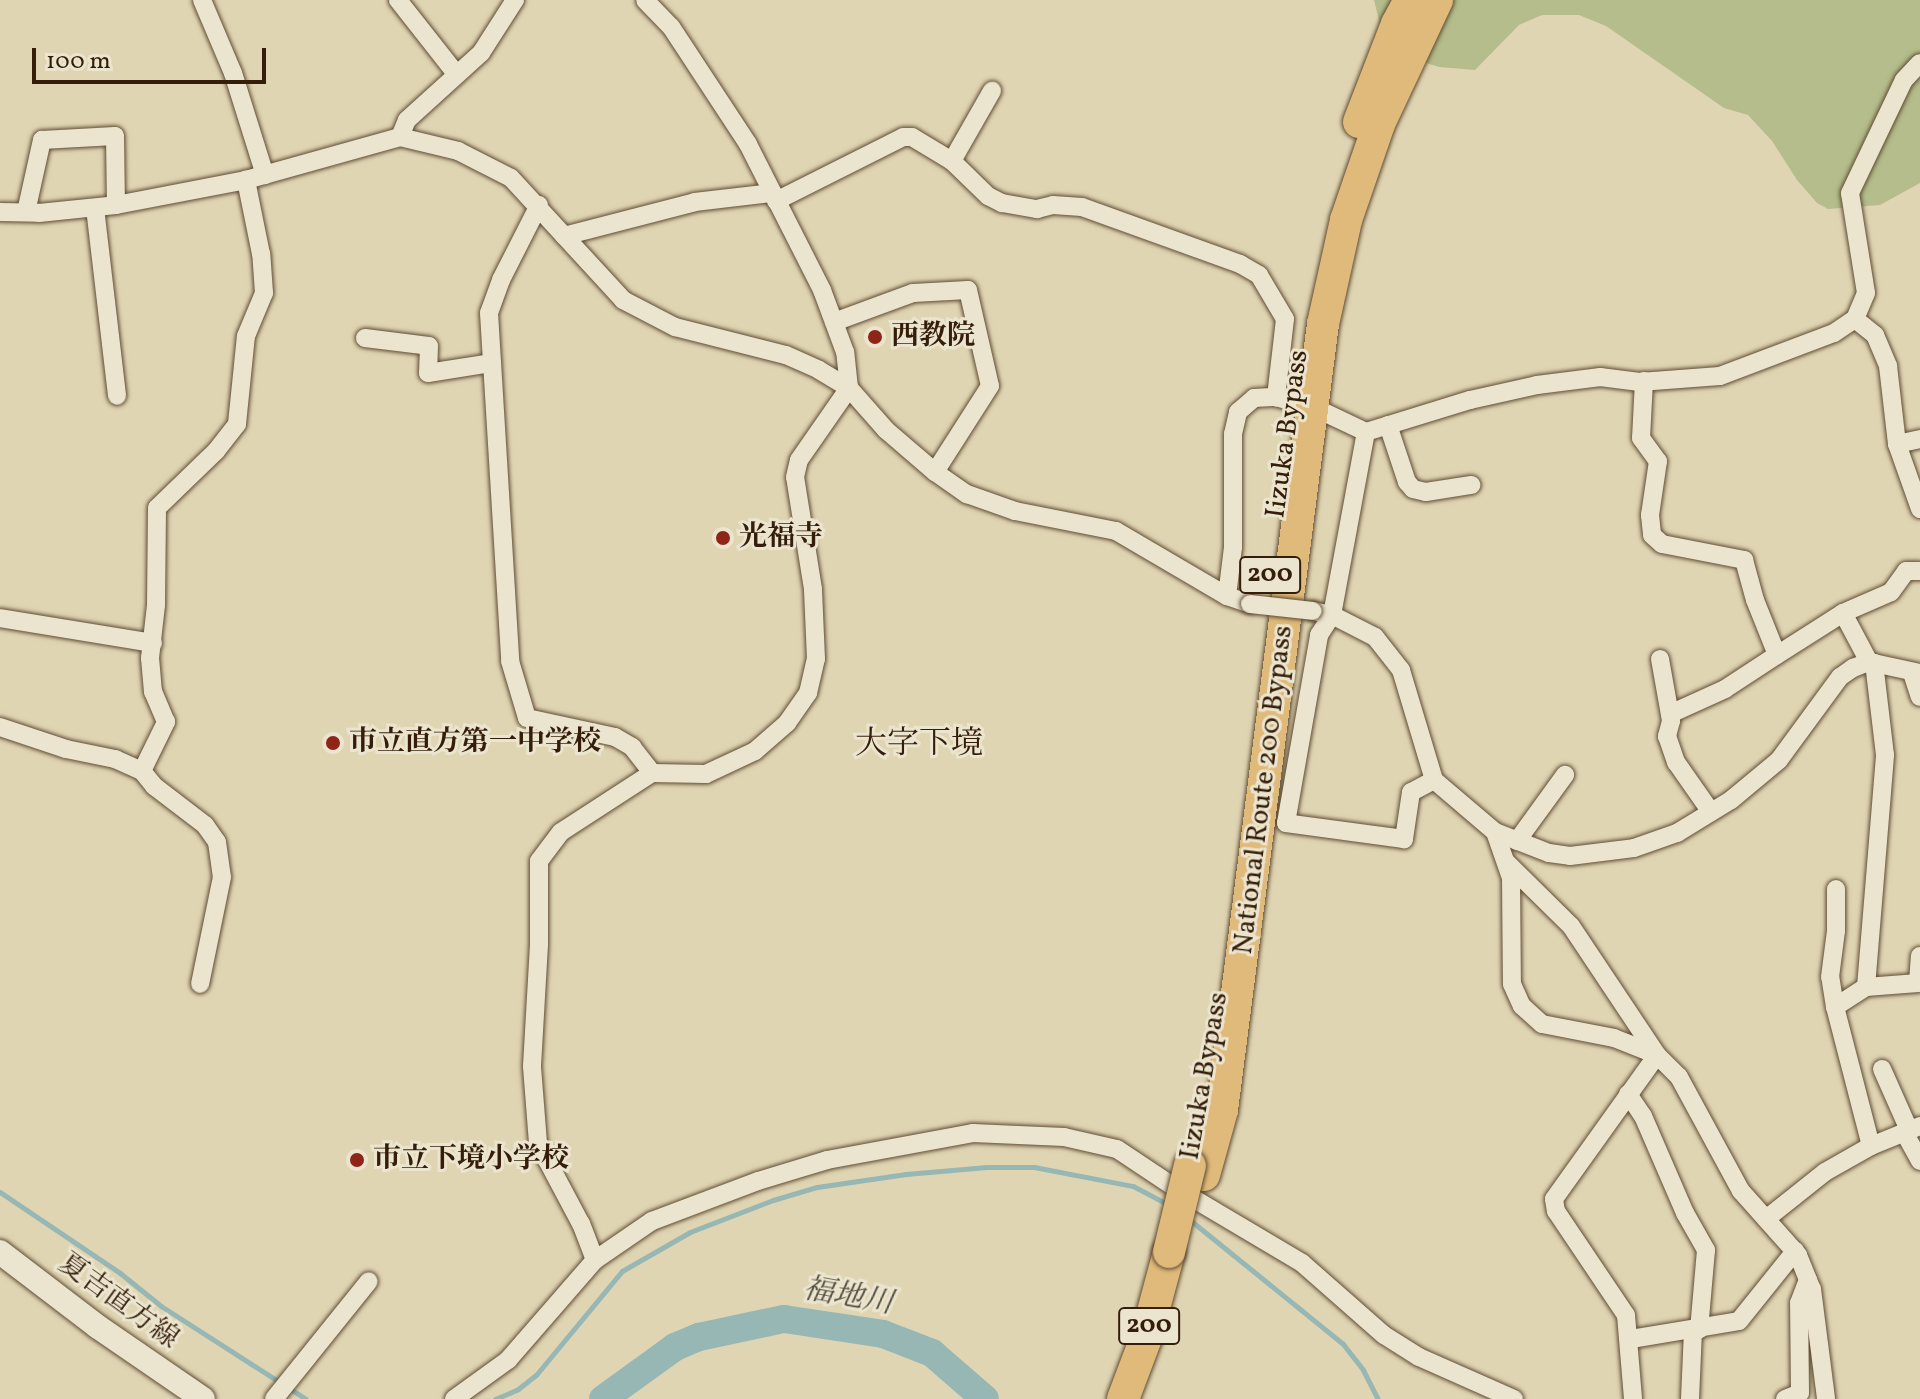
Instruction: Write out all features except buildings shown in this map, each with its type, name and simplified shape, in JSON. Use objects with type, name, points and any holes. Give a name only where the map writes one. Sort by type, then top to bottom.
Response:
[{"type":"highway","name":"National Route 200 Bypass","points":[[1144,1399],[1197,1170],[1222,1110],[1253,884],[1292,401],[1323,324],[1346,220],[1379,124],[1437,0]]},
{"type":"highway","points":[[1404,71],[1455,0]]},
{"type":"highway","name":"Iizuka Bypass","points":[[1292,401],[1306,310],[1339,179],[1404,8]]},
{"type":"highway","name":"200","points":[[1123,1399],[1176,1255]]},
{"type":"main road","name":"夏吉直方線","points":[[0,1252],[98,1327],[203,1399]]},
{"type":"street","points":[[202,0],[233,73],[265,175]]},
{"type":"street","points":[[398,0],[457,75]]},
{"type":"street","points":[[400,137],[407,120],[481,53],[515,0]]},
{"type":"street","points":[[595,1260],[581,1224],[538,1143],[532,1066],[539,944],[539,861],[561,832],[652,773],[706,774],[730,766],[755,751],[787,723],[808,693],[816,659],[813,589],[795,477],[799,460],[849,388],[845,352],[834,322],[774,197],[717,94],[671,27],[645,0]]},
{"type":"street","points":[[1227,596],[1233,547],[1233,434],[1238,412],[1254,398],[1292,401],[1366,432],[1537,385],[1600,377],[1644,381],[1720,376],[1834,333],[1855,319],[1866,293],[1850,193],[1904,80],[1920,63]]},
{"type":"street","points":[[952,161],[992,91]]},
{"type":"street","points":[[26,212],[42,140],[115,136],[116,205]]},
{"type":"street","points":[[0,212],[116,205],[246,180],[400,137],[458,151],[511,178],[623,300],[675,327],[786,355],[849,388],[886,430],[935,472],[967,494],[1015,511],[1116,531],[1227,596],[1250,604],[1332,615],[1375,637],[1401,670],[1434,780],[1495,832],[1549,853],[1570,856],[1634,848],[1677,833],[1711,812],[1779,760],[1840,677],[1871,663],[1916,673],[1920,697]]},
{"type":"street","points":[[564,236],[695,202],[774,197],[903,137],[923,141],[952,161],[988,196],[1002,203],[1037,209],[1053,205],[1082,207],[1240,264],[1259,275],[1285,319],[1292,401]]},
{"type":"street","points":[[142,771],[166,722],[153,692],[150,658],[157,508],[216,451],[237,424],[246,336],[264,293],[261,254],[246,180]]},
{"type":"street","points":[[539,205],[501,280],[489,313],[510,661],[527,718],[615,737],[632,747],[652,773]]},
{"type":"street","points":[[95,208],[117,396]]},
{"type":"street","points":[[834,322],[913,293],[968,290],[990,386],[935,472]]},
{"type":"street","points":[[1855,319],[1875,335],[1888,366],[1897,444],[1920,509]]},
{"type":"street","points":[[365,338],[429,346],[428,373],[492,363]]},
{"type":"street","points":[[1644,381],[1641,438],[1658,461],[1650,515],[1652,535],[1662,544],[1744,560],[1755,600],[1777,655]]},
{"type":"street","points":[[1388,425],[1407,482],[1413,489],[1426,492],[1471,485]]},
{"type":"street","points":[[1366,432],[1332,615],[1319,635],[1286,823],[1404,839],[1411,792],[1434,780]]},
{"type":"street","points":[[1897,444],[1920,439]]},
{"type":"street","points":[[1670,714],[1725,689],[1843,613],[1891,592],[1906,571],[1920,571]]},
{"type":"street","points":[[1843,613],[1871,663],[1885,755],[1866,987]]},
{"type":"street","points":[[0,618],[153,643]]},
{"type":"street","points":[[1660,659],[1670,714],[1667,736],[1676,762],[1711,812]]},
{"type":"street","points":[[0,727],[66,749],[115,759],[142,771],[154,786],[205,825],[217,842],[222,877],[200,984]]},
{"type":"street","points":[[1517,841],[1565,775]]},
{"type":"street","points":[[1495,832],[1511,878],[1512,984],[1522,1006],[1542,1024],[1614,1038],[1657,1055]]},
{"type":"street","points":[[1505,861],[1571,926],[1657,1055],[1679,1077],[1741,1191],[1795,1251],[1808,1280],[1826,1399]]},
{"type":"street","points":[[1836,889],[1836,931],[1830,977],[1871,1146]]},
{"type":"street","points":[[1835,1007],[1866,987],[1918,983],[1920,956]]},
{"type":"street","points":[[1633,1399],[1631,1339],[1626,1315],[1556,1211],[1554,1199],[1657,1055]]},
{"type":"street","points":[[1882,1069],[1911,1129],[1920,1161]]},
{"type":"street","points":[[1628,1094],[1643,1116],[1685,1213],[1706,1250],[1690,1399]]},
{"type":"street","points":[[1766,1219],[1825,1172],[1871,1146],[1911,1129]]},
{"type":"street","points":[[454,1399],[508,1360],[595,1260],[652,1221],[758,1181],[827,1160],[973,1133],[1064,1137],[1117,1149],[1174,1187],[1302,1263],[1384,1335],[1419,1357],[1514,1399]]},
{"type":"street","points":[[1631,1339],[1739,1321],[1795,1251]]},
{"type":"street","points":[[1785,1399],[1800,1393],[1799,1303],[1808,1280]]},
{"type":"street","points":[[274,1399],[369,1281]]},
{"type":"green space","points":[[1374,0],[1920,0],[1920,183],[1880,205],[1828,209],[1817,203],[1797,180],[1772,141],[1748,115],[1724,108],[1606,26],[1579,15],[1542,15],[1519,25],[1475,70],[1439,67],[1407,57],[1384,41]]},
{"type":"waterway","points":[[495,1399],[518,1389],[536,1375],[622,1271],[690,1232],[773,1200],[817,1187],[906,1174],[987,1167],[1034,1167],[1133,1186],[1169,1205]]},
{"type":"waterway","points":[[0,1192],[120,1273],[161,1306],[306,1399]]},
{"type":"waterway","points":[[1190,1220],[1343,1344],[1363,1370],[1378,1399]]},
{"type":"waterway","name":"福地川","points":[[603,1399],[675,1347],[699,1337],[784,1319],[883,1334],[932,1353],[985,1399]]},
{"type":"place","name":"西教院","points":[[875,337]]},
{"type":"place","name":"光福寺","points":[[723,538]]},
{"type":"place","name":"市立直方第一中学校","points":[[333,743]]},
{"type":"place","name":"市立下境小学校","points":[[357,1160]]},
{"type":"district","name":"大字下境","points":[[919,745]]}]
